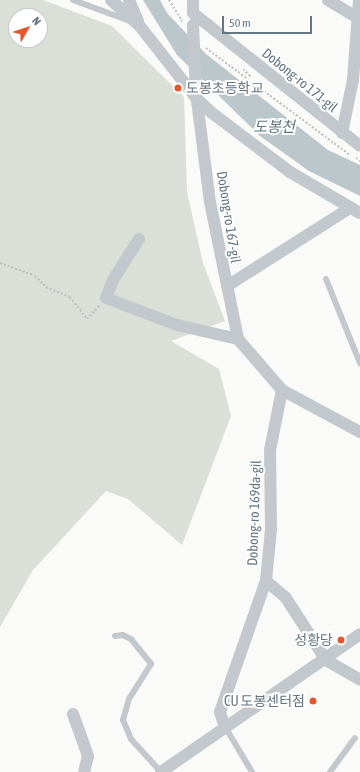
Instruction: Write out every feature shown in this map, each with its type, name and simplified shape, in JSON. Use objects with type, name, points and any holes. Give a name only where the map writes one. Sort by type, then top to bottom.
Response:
[{"type":"street","points":[[111,0],[139,25],[196,96],[290,172],[355,211],[227,286]]},
{"type":"street","points":[[129,0],[139,25]]},
{"type":"street","points":[[191,21],[193,0]]},
{"type":"street","points":[[328,0],[358,18]]},
{"type":"street","name":"Dobong-ro 171-gil","points":[[342,133],[353,80],[358,32],[359,0]]},
{"type":"street","name":"Dobong-ro 167-gil","points":[[191,21],[196,96],[210,202],[238,339],[282,390],[360,432]]},
{"type":"street","name":"Dobong-ro 171-gil","points":[[191,21],[360,146]]},
{"type":"street","points":[[139,239],[113,280],[106,298],[177,325],[238,339]]},
{"type":"street","name":"Dobong-ro 169da-gil","points":[[224,725],[220,712],[266,581],[271,528],[270,450],[282,390]]},
{"type":"street","points":[[266,581],[286,598],[326,660],[360,680]]},
{"type":"street","points":[[161,772],[224,725],[326,660],[360,634]]},
{"type":"street","points":[[73,714],[88,756],[84,772]]},
{"type":"lane","points":[[73,0],[139,25]]},
{"type":"lane","points":[[326,280],[360,363]]},
{"type":"lane","points":[[115,636],[122,635],[131,639],[151,664],[128,699],[123,720],[131,739],[161,772]]},
{"type":"lane","points":[[224,725],[252,772]]},
{"type":"lane","points":[[330,772],[355,738]]},
{"type":"path","points":[[169,0],[191,21]]},
{"type":"path","points":[[204,46],[360,161]]},
{"type":"path","points":[[0,263],[35,276],[46,287],[70,297],[87,319],[106,298]]},
{"type":"shaded area","points":[[0,0],[43,0],[112,26],[184,97],[187,192],[203,263],[225,321],[171,341],[219,369],[231,416],[182,545],[128,499],[106,491],[33,570],[0,627]]},
{"type":"water","name":"도봉천","points":[[143,0],[160,0],[167,13],[206,54],[328,150],[360,165],[360,196],[309,171],[260,136],[177,55]]},
{"type":"place","name":"도봉초등학교","points":[[178,88]]},
{"type":"place","name":"성황당","points":[[341,640]]},
{"type":"place","name":"CU 도봉센터점","points":[[313,701]]}]
